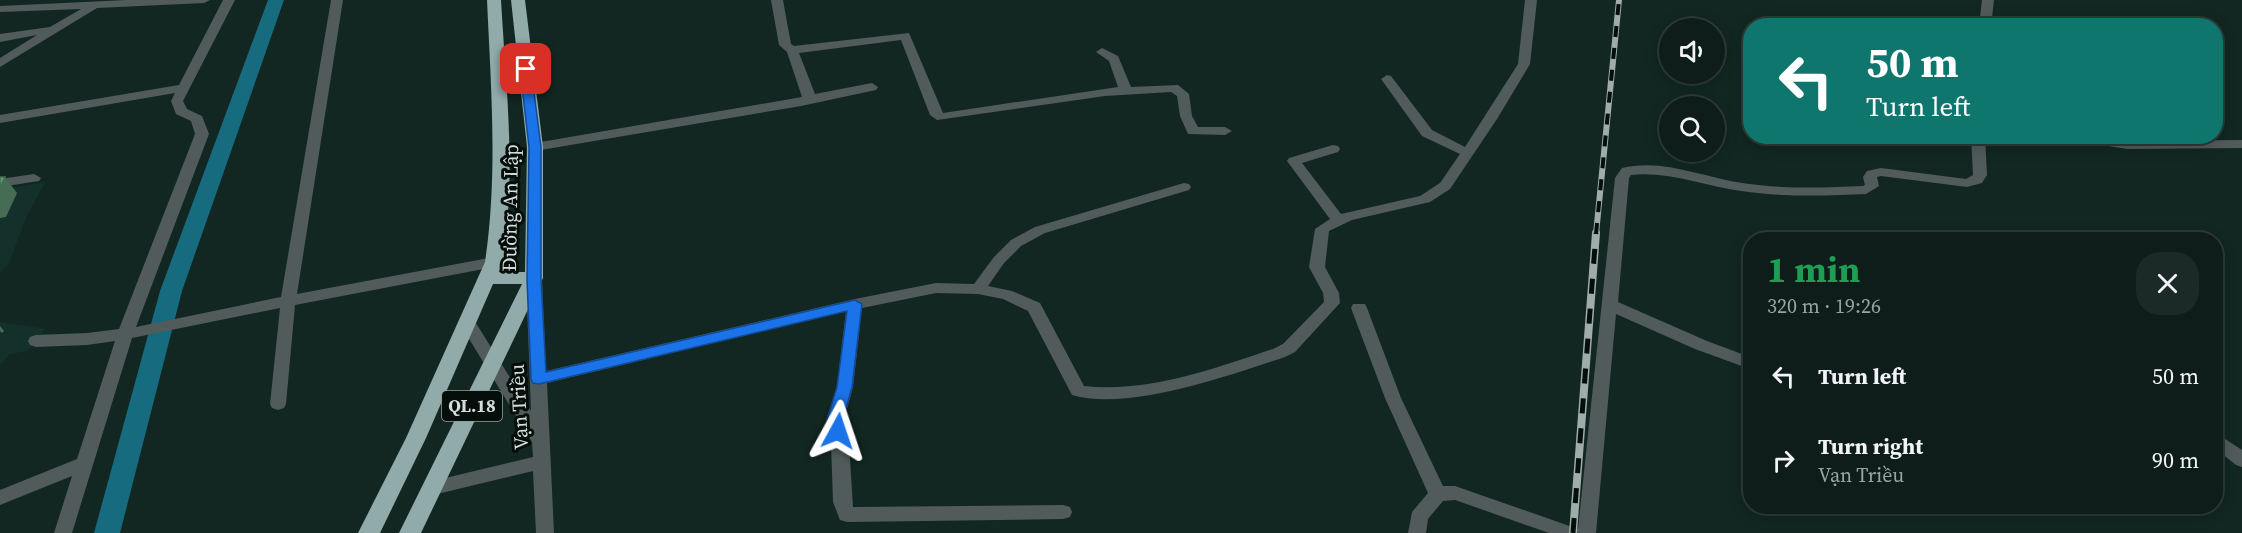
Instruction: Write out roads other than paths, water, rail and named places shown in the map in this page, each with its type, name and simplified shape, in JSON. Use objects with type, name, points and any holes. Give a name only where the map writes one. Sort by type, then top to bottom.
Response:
[{"type":"highway","name":"Đường An Lập","points":[[369,533],[416,438],[491,270],[499,234],[501,170],[494,0]]},
{"type":"highway","name":"Đường An Lập","points":[[410,533],[534,279],[535,147],[518,0]]},
{"type":"highway","points":[[491,270],[534,279]]},
{"type":"street","points":[[0,9],[204,0]]},
{"type":"street","points":[[63,533],[83,464],[202,134],[197,119],[181,111],[177,101],[229,0]]},
{"type":"street","points":[[278,404],[288,301],[337,0]]},
{"type":"street","points":[[777,0],[784,45],[792,50],[809,96],[808,99]]},
{"type":"street","points":[[539,379],[855,304],[936,288],[978,289],[1007,295],[1034,307],[1078,391],[1092,394],[1150,390],[1183,384],[1289,348],[1332,303],[1331,293],[1317,267],[1322,229],[1347,217],[1425,199],[1446,186],[1524,64],[1531,0]]},
{"type":"street","points":[[1986,18],[1988,0]]},
{"type":"street","points":[[0,63],[95,5]]},
{"type":"street","points":[[0,38],[52,30]]},
{"type":"street","points":[[792,50],[905,36],[936,115],[942,117],[1126,91],[1164,88],[1180,90],[1183,94],[1186,116],[1193,131],[1225,131]]},
{"type":"street","points":[[1102,52],[1114,59],[1126,91]]},
{"type":"street","points":[[1387,79],[1427,133],[1468,153]]},
{"type":"street","points":[[535,147],[801,102],[872,87]]},
{"type":"street","points":[[0,119],[182,88]]},
{"type":"street","points":[[1587,533],[1622,178],[1627,171],[1636,169],[1666,171],[1727,185],[1791,191],[1866,190],[1872,186],[1870,177],[1872,174],[1881,172],[1967,183],[1977,180],[1980,175],[1978,144]]},
{"type":"street","points":[[2121,144],[2242,144]]},
{"type":"street","points":[[1333,149],[1294,161],[1339,221]]},
{"type":"street","points":[[0,183],[34,178]]},
{"type":"street","points":[[978,289],[999,260],[1016,243],[1040,230],[1184,187]]},
{"type":"street","points":[[36,341],[131,333],[288,301],[491,270]]},
{"type":"street","name":"Vạn Triều","points":[[534,279],[545,533]]},
{"type":"street","points":[[855,304],[844,387],[835,420],[840,443],[842,502],[847,515],[1063,512]]},
{"type":"street","points":[[1610,304],[1701,345],[1743,360]]},
{"type":"street","points":[[1359,308],[1393,398],[1438,494]]},
{"type":"street","points":[[468,324],[542,443]]},
{"type":"street","points":[[2223,445],[2242,459]]},
{"type":"street","points":[[433,488],[543,462]]},
{"type":"street","points":[[0,498],[83,464]]},
{"type":"street","points":[[1417,533],[1419,518],[1438,494],[1455,493],[1571,533]]},
{"type":"waterway","points":[[107,533],[171,291],[276,0]]},
{"type":"railway","points":[[1596,234],[1619,0]]},
{"type":"railway","points":[[1573,533],[1596,233]]}]
